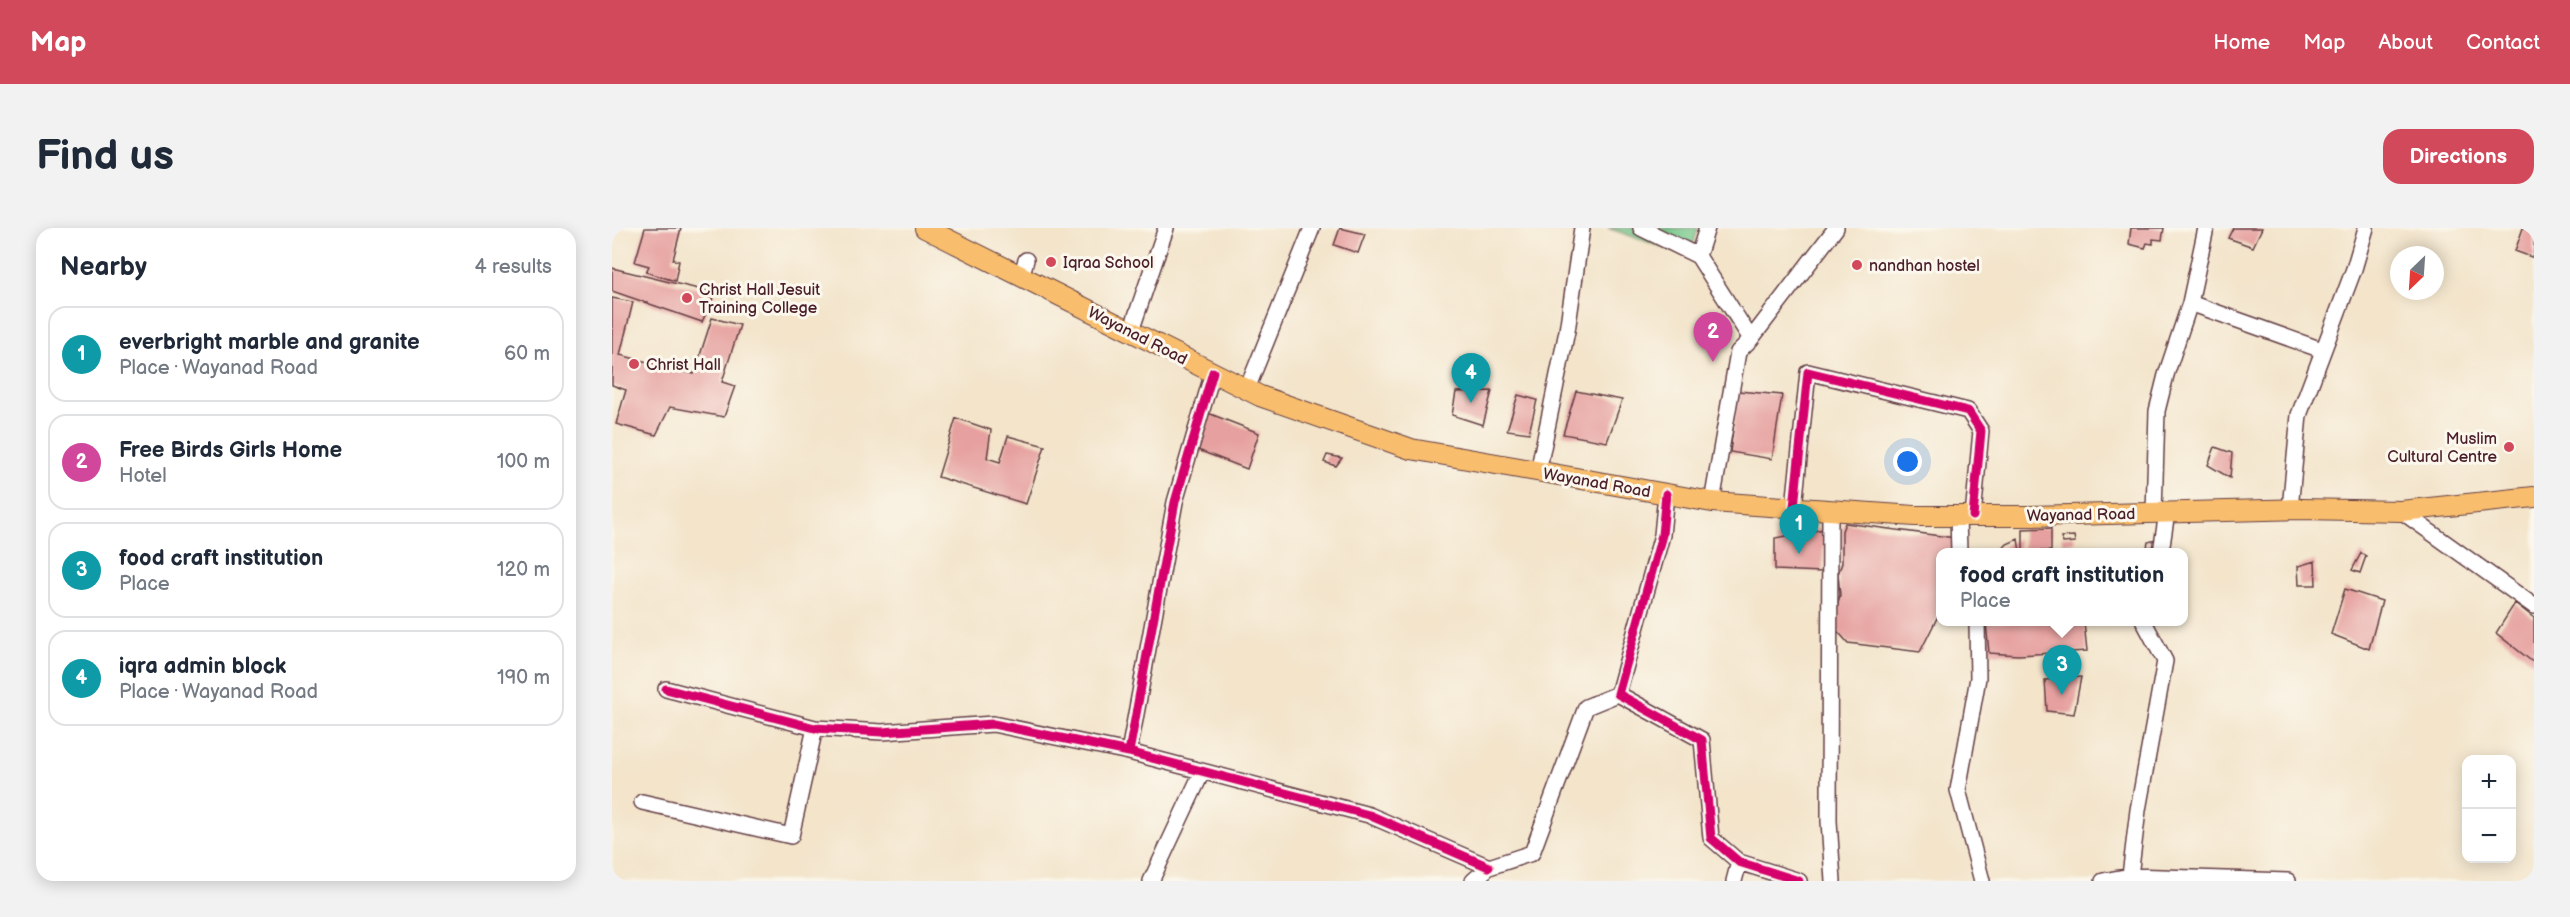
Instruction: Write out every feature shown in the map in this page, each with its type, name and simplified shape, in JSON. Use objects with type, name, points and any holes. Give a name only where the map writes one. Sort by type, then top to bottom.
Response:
[{"type":"main road","name":"Wayanad Road","points":[[925,228],[1021,267],[1131,331],[1247,389],[1411,449],[1712,502],[1966,516],[2290,509],[2401,511],[2534,497]]},
{"type":"street","points":[[1131,331],[1166,228]]},
{"type":"street","points":[[1247,389],[1311,228]]},
{"type":"street","points":[[1538,471],[1567,331],[1582,228]]},
{"type":"street","points":[[1641,228],[1698,256],[1751,339]]},
{"type":"street","points":[[1698,256],[1707,228]]},
{"type":"street","points":[[1712,502],[1738,352],[1751,339],[1836,228]]},
{"type":"street","points":[[2161,548],[2157,411],[2166,375],[2190,303],[2206,228]]},
{"type":"street","points":[[2290,509],[2299,415],[2354,269],[2366,228]]},
{"type":"street","points":[[2190,303],[2322,350]]},
{"type":"street","points":[[1129,752],[1175,501],[1213,372]]},
{"type":"street","points":[[1794,507],[1808,372],[1968,411],[1981,431],[1960,548]]},
{"type":"street","points":[[1618,694],[1662,534],[1666,494]]},
{"type":"street","points":[[1830,509],[1829,821],[1833,881]]},
{"type":"street","points":[[2401,511],[2534,606]]},
{"type":"street","points":[[1977,626],[1978,678],[1958,790],[1982,881]]},
{"type":"street","points":[[2130,876],[2138,810],[2165,661],[2147,626]]},
{"type":"street","points":[[666,690],[815,728],[882,732],[993,724],[1129,752],[1369,815],[1489,867]]},
{"type":"street","points":[[1618,694],[1702,740],[1711,838],[1739,862],[1799,881]]},
{"type":"street","points":[[1473,881],[1489,867],[1532,852],[1586,707],[1618,694]]},
{"type":"street","points":[[642,802],[791,836],[815,728]]},
{"type":"street","points":[[1151,881],[1202,772]]},
{"type":"street","points":[[1734,881],[1739,862]]},
{"type":"street","points":[[2103,881],[2130,876],[2288,881]]},
{"type":"green space","points":[[1608,228],[1698,228],[1690,256]]},
{"type":"building","points":[[645,228],[681,228],[673,260],[679,261],[675,281],[646,272],[649,266],[635,262]]},
{"type":"building","points":[[1340,228],[1365,234],[1358,253],[1334,245]]},
{"type":"building","points":[[2131,228],[2164,228],[2162,240],[2153,239],[2153,244],[2147,243],[2145,248],[2129,244]]},
{"type":"building","points":[[2233,228],[2262,228],[2253,247],[2228,238]]},
{"type":"building","points":[[2523,228],[2534,228],[2534,258],[2515,251]]},
{"type":"building","name":"Christ Hall Jesuit Training College","points":[[612,268],[715,293],[702,322],[612,291]]},
{"type":"building","name":"Christ Hall","points":[[612,298],[633,302],[620,355],[694,374],[712,318],[740,325],[722,382],[735,386],[724,417],[670,407],[656,435],[616,424],[626,390],[612,385]]},
{"type":"building","points":[[1492,391],[1483,425],[1452,415],[1456,392]]},
{"type":"building","points":[[1576,391],[1622,400],[1607,442],[1563,434]]},
{"type":"building","points":[[1738,391],[1782,395],[1772,459],[1730,452]]},
{"type":"building","points":[[1518,395],[1537,400],[1529,433],[1507,430]]},
{"type":"building","points":[[1208,413],[1259,433],[1247,469],[1198,450]]},
{"type":"building","points":[[956,418],[991,430],[987,458],[1000,462],[1008,436],[1045,446],[1026,504],[938,477]]},
{"type":"building","points":[[2215,447],[2232,453],[2230,478],[2208,465]]},
{"type":"building","points":[[1327,455],[1342,458],[1336,466],[1324,462]]},
{"type":"building","points":[[1845,523],[1955,538],[1953,548],[1936,548],[1936,620],[1920,652],[1848,643],[1833,626],[1840,595],[1838,574],[1842,563],[1842,531]]},
{"type":"building","points":[[2051,528],[2051,548],[2023,548],[2023,529]]},
{"type":"building","points":[[1824,529],[1823,572],[1775,570],[1775,538]]},
{"type":"building","points":[[2074,536],[2075,542],[2063,543],[2061,537]]},
{"type":"building","points":[[2018,539],[2019,548],[2004,548]]},
{"type":"building","points":[[2156,540],[2156,547],[2147,547],[2148,542]]},
{"type":"building","points":[[2361,553],[2366,556],[2360,573],[2352,570]]},
{"type":"building","points":[[2315,561],[2316,585],[2299,585],[2298,566]]},
{"type":"building","points":[[2345,589],[2382,601],[2369,649],[2331,634]]},
{"type":"building","points":[[2515,603],[2534,618],[2534,663],[2496,633]]},
{"type":"building","points":[[1986,626],[2084,626],[2087,651],[2018,655],[1989,653]]},
{"type":"building","points":[[2081,677],[2074,714],[2047,711],[2045,680]]},
{"type":"cycle path","points":[[1129,752],[1175,502],[1213,372]]},
{"type":"cycle path","points":[[1794,507],[1808,372],[1968,411],[1981,431],[1973,516]]},
{"type":"cycle path","points":[[1666,494],[1662,535],[1618,694],[1702,740],[1711,838],[1739,862],[1799,881]]},
{"type":"cycle path","points":[[666,689],[815,728],[882,732],[993,724],[1129,752],[1369,815],[1489,867]]},
{"type":"place","name":"Iqraa School","points":[[1051,262]]},
{"type":"place","name":"nandhan hostel","points":[[1857,265]]},
{"type":"place","name":"Christ Hall Jesuit Training College","points":[[687,298]]},
{"type":"place","name":"Free Birds Girls Home","points":[[1713,362]]},
{"type":"place","name":"Christ Hall","points":[[634,364]]},
{"type":"place","name":"iqra admin block","points":[[1471,403]]},
{"type":"place","name":"Muslim Cultural Centre","points":[[2509,447]]},
{"type":"place","name":"everbright marble and granite","points":[[1799,554]]},
{"type":"place","name":"food craft institution","points":[[2062,695]]}]
